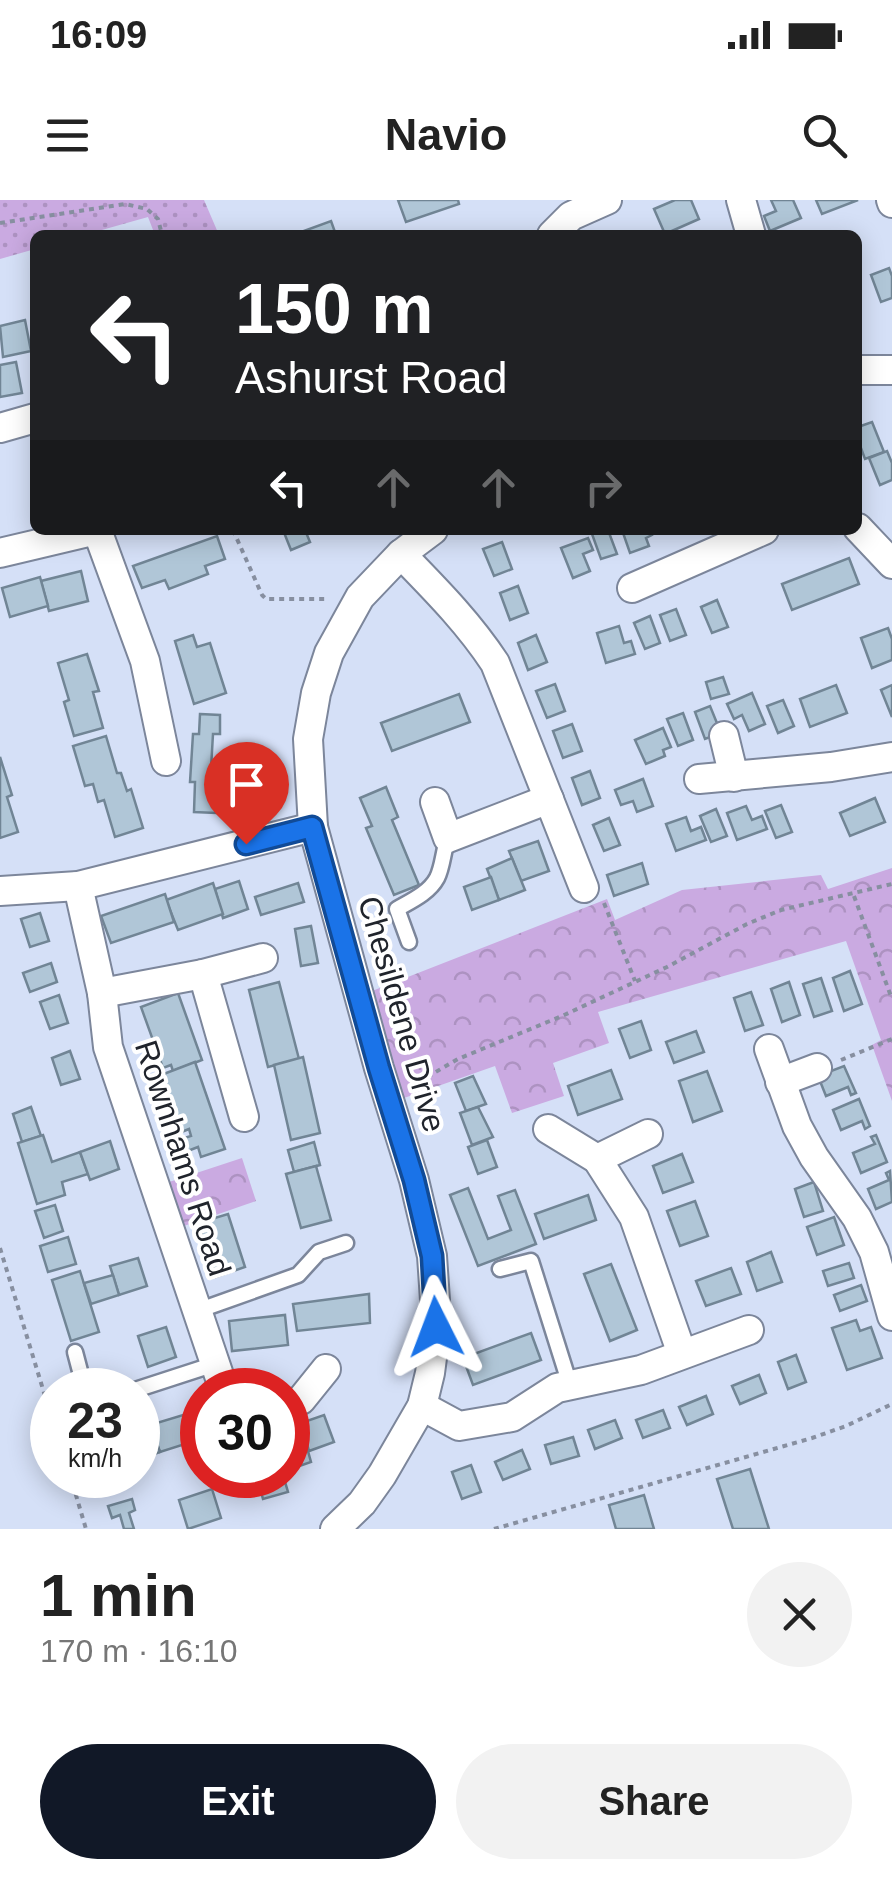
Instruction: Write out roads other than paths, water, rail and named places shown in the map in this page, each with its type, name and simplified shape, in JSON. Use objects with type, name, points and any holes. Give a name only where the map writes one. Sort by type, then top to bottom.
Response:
[{"type":"street","points":[[557,230],[571,216],[607,200]]},
{"type":"street","points":[[741,200],[750,230]]},
{"type":"street","points":[[862,370],[892,370]]},
{"type":"street","points":[[0,428],[30,419]]},
{"type":"street","points":[[862,532],[892,564]]},
{"type":"street","points":[[0,553],[76,535]]},
{"type":"street","points":[[99,535],[145,661],[166,760]]},
{"type":"street","name":"Chesildene Drive","points":[[336,1529],[362,1503],[422,1406],[436,1327],[432,1256],[414,1180],[312,827],[308,739],[329,653],[360,598],[400,554],[426,535]]},
{"type":"street","points":[[632,588],[753,535]]},
{"type":"street","points":[[400,554],[452,606],[495,664],[584,888]]},
{"type":"street","points":[[724,736],[734,777]]},
{"type":"street","points":[[699,779],[831,767],[892,757]]},
{"type":"street","points":[[435,802],[448,838],[549,799]]},
{"type":"street","points":[[0,891],[78,886],[312,827]]},
{"type":"street","name":"Rownhams Road","points":[[78,886],[102,993],[108,1047],[216,1368]]},
{"type":"street","points":[[102,993],[264,958]]},
{"type":"street","points":[[203,974],[244,1116]]},
{"type":"street","points":[[768,1049],[796,1126],[857,1218],[874,1252],[892,1316]]},
{"type":"street","points":[[780,1082],[817,1068]]},
{"type":"street","points":[[548,1129],[597,1158],[634,1217],[682,1354]]},
{"type":"street","points":[[597,1158],[648,1134]]},
{"type":"street","points":[[422,1406],[459,1426],[512,1417],[557,1388],[641,1370],[750,1330]]},
{"type":"street","points":[[310,1388],[326,1368]]},
{"type":"lane","points":[[409,942],[397,910],[434,883],[448,838]]},
{"type":"lane","points":[[197,1310],[298,1275],[319,1252],[346,1243]]},
{"type":"lane","points":[[500,1269],[531,1261],[570,1385]]},
{"type":"lane","points":[[75,1352],[79,1368]]}]
